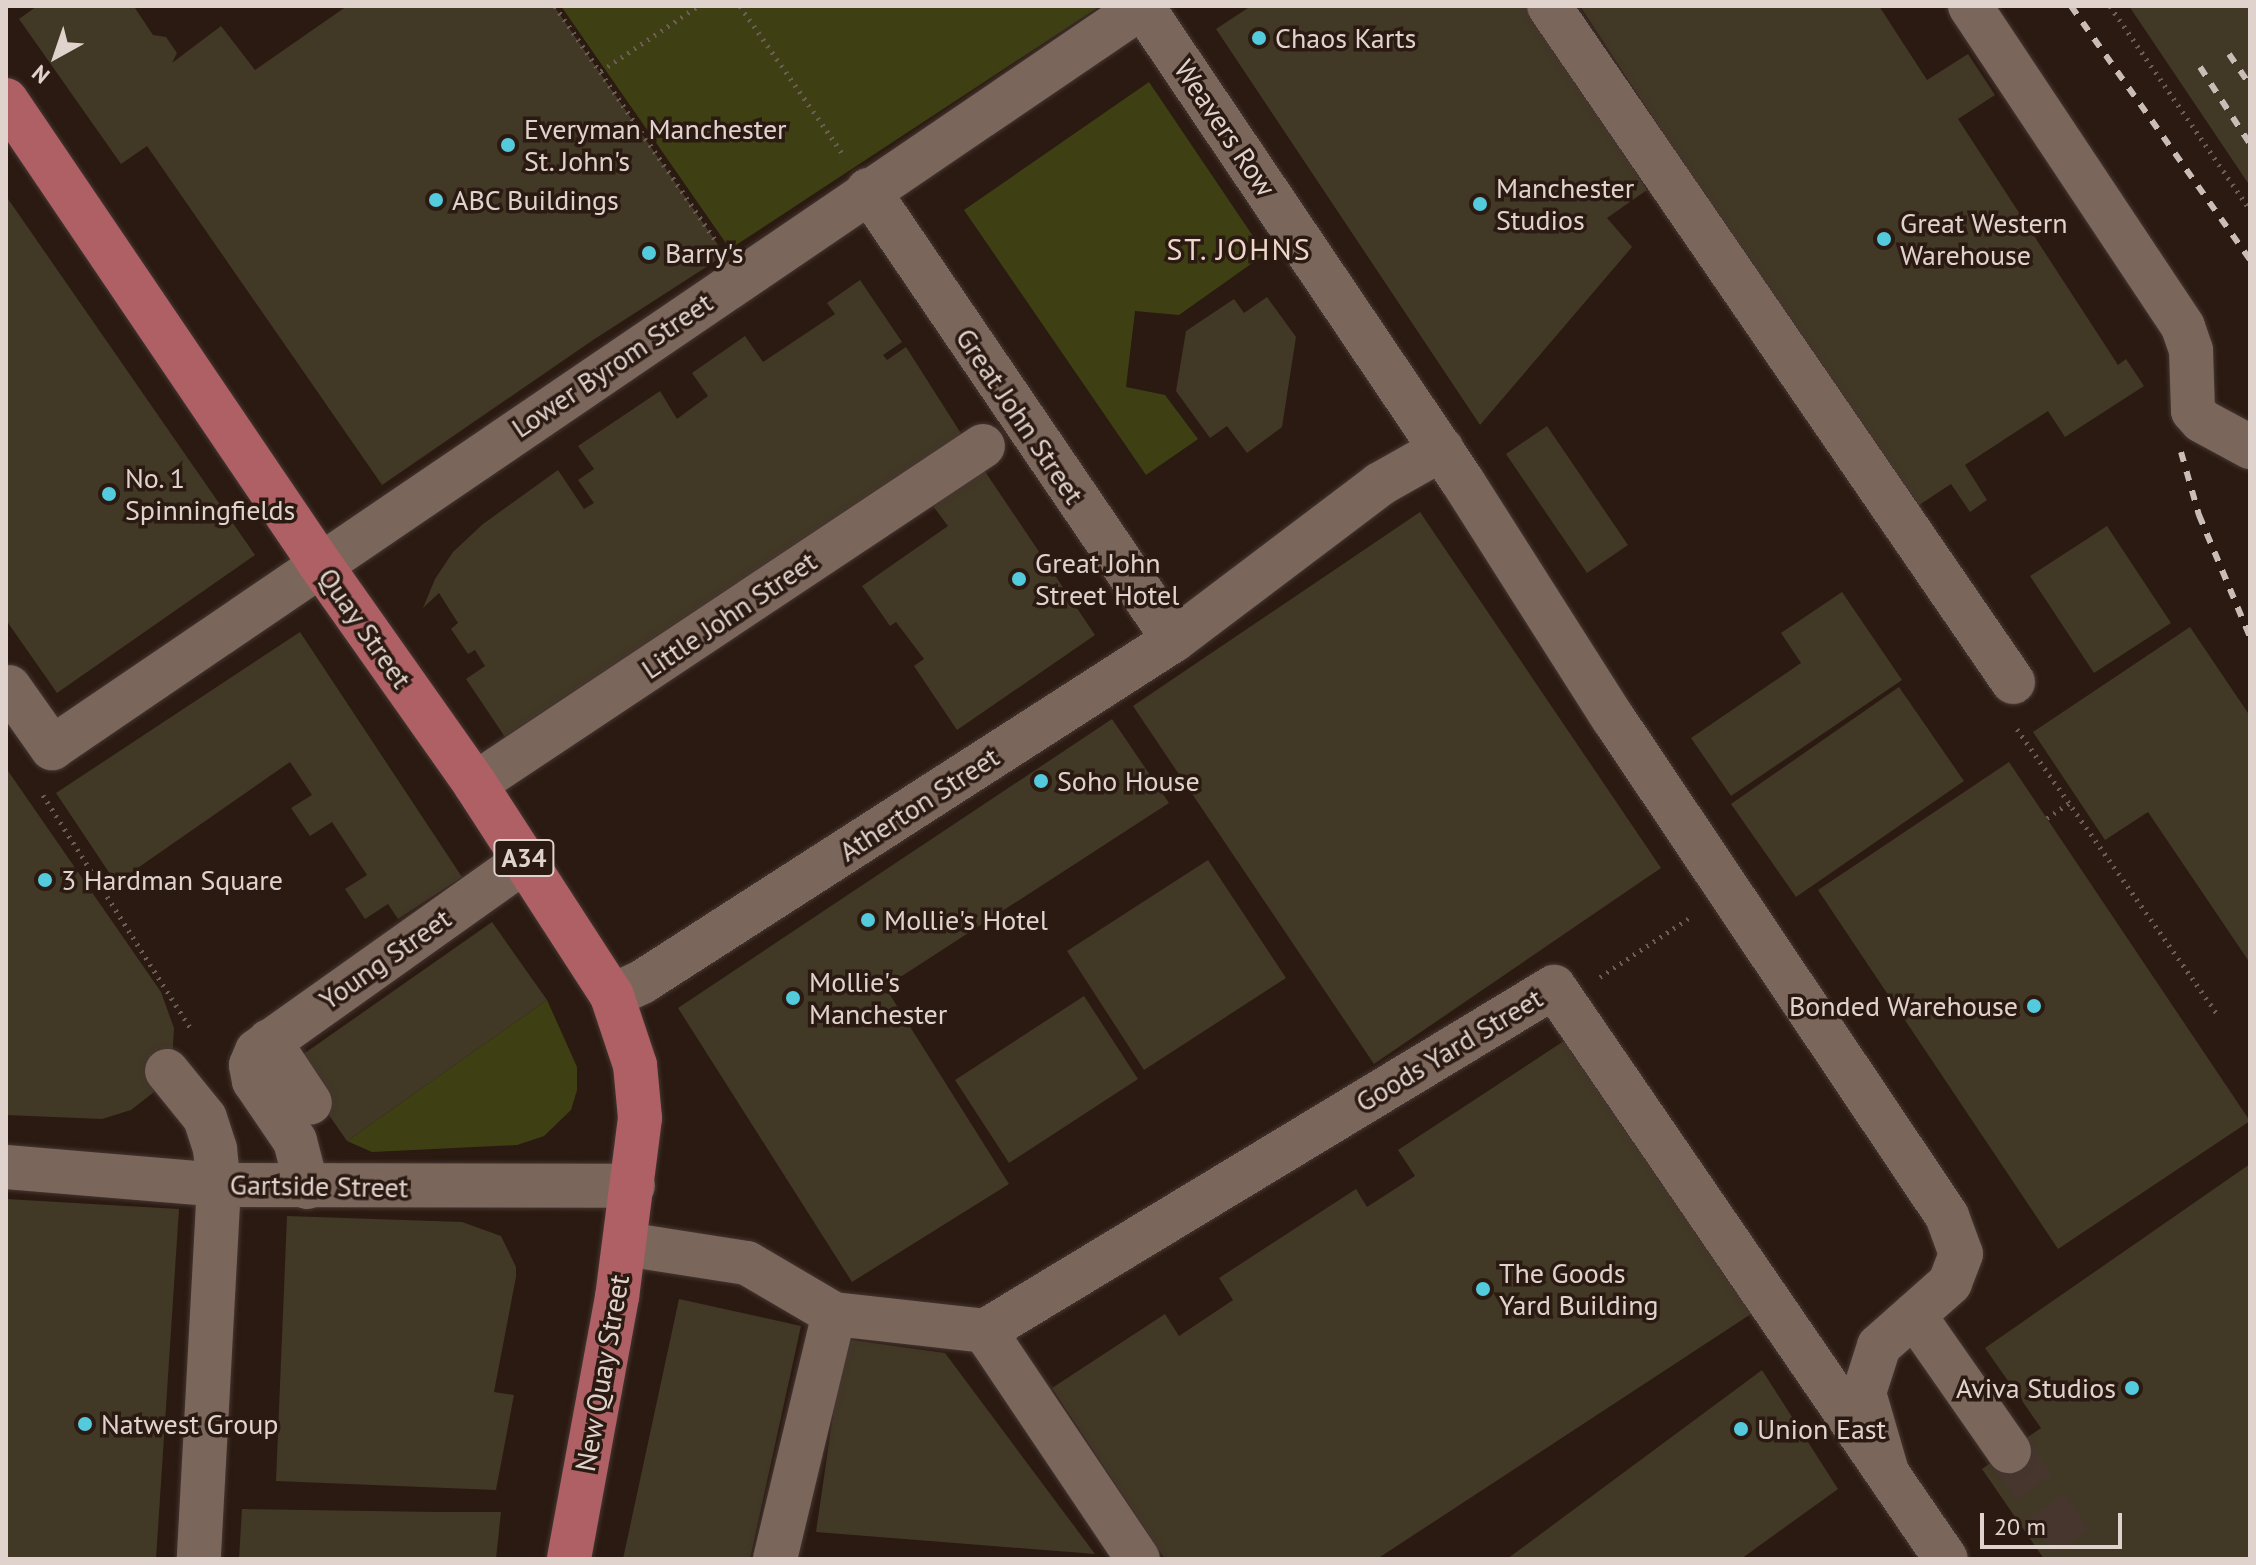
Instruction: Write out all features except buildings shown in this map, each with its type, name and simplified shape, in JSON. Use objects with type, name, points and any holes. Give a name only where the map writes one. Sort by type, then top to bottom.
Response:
[{"type":"main road","name":"Quay Street","points":[[6,100],[320,564],[475,784],[612,996],[635,1065],[640,1118],[633,1186]]},
{"type":"main road","name":"New Quay Street","points":[[569,1559],[633,1186]]},
{"type":"street","name":"Lower Byrom Street","points":[[320,564],[1142,6]]},
{"type":"street","name":"Weavers Row","points":[[1142,6],[1442,449],[1613,718],[1947,1216],[1961,1254],[1950,1283],[1879,1346],[1864,1393],[1887,1472]]},
{"type":"street","points":[[1549,6],[2013,682]]},
{"type":"street","points":[[1970,6],[2183,327],[2191,350],[2193,411],[2202,421],[2250,447]]},
{"type":"street","name":"Great John Street","points":[[868,190],[1174,640]]},
{"type":"street","name":"Little John Street","points":[[475,784],[983,446]]},
{"type":"street","name":"Atherton Street","points":[[612,996],[656,973],[1174,640],[1380,484],[1442,449]]},
{"type":"street","points":[[9,687],[52,748],[320,564]]},
{"type":"street","name":"Young Street","points":[[260,1053],[526,860]]},
{"type":"street","name":"Goods Yard Street","points":[[985,1331],[1554,987],[1946,1559]]},
{"type":"street","points":[[260,1053],[310,1103]]},
{"type":"street","points":[[260,1053],[254,1081],[295,1141],[307,1187]]},
{"type":"street","points":[[167,1071],[205,1118],[215,1149],[219,1185],[199,1559]]},
{"type":"street","name":"Gartside Street","points":[[6,1167],[219,1185],[633,1186]]},
{"type":"street","points":[[625,1244],[747,1263],[834,1314],[985,1331],[1138,1559]]},
{"type":"street","points":[[775,1559],[834,1314]]},
{"type":"street","points":[[1914,1315],[2009,1451]]},
{"type":"path","points":[[555,6],[714,239]]},
{"type":"path","points":[[601,71],[698,6]]},
{"type":"path","points":[[740,6],[844,155]]},
{"type":"path","points":[[2110,6],[2250,210]]},
{"type":"path","points":[[2013,682],[2007,714],[2219,1016]]},
{"type":"path","points":[[52,748],[31,777],[160,976],[203,1049],[218,1058],[260,1053]]},
{"type":"path","points":[[2047,818],[2069,803]]},
{"type":"path","points":[[1633,956],[1730,892]]},
{"type":"shaded area","points":[[561,6],[1100,6],[730,249]]},
{"type":"shaded area","points":[[1149,82],[1265,254],[1179,315],[1135,311],[1126,387],[1165,395],[1198,439],[1146,475],[964,210]]},
{"type":"shaded area","points":[[547,1000],[577,1067],[577,1090],[571,1110],[544,1136],[517,1145],[372,1152],[347,1141]]},
{"type":"tunnel","points":[[2009,1451],[2083,1559]]},
{"type":"railway","points":[[2071,6],[2250,260]]},
{"type":"railway","points":[[2229,54],[2250,85]]},
{"type":"railway","points":[[2200,67],[2250,144]]},
{"type":"railway","points":[[2181,452],[2199,515],[2250,637]]},
{"type":"place","name":"Chaos Karts","points":[[1259,38]]},
{"type":"place","name":"Everyman Manchester St. John's","points":[[508,145]]},
{"type":"place","name":"ABC Buildings","points":[[436,200]]},
{"type":"place","name":"Manchester Studios","points":[[1480,204]]},
{"type":"place","name":"Great Western Warehouse","points":[[1884,239]]},
{"type":"place","name":"Barry's","points":[[649,253]]},
{"type":"place","name":"No. 1 Spinningfields","points":[[109,494]]},
{"type":"place","name":"Great John Street Hotel","points":[[1019,579]]},
{"type":"place","name":"Soho House","points":[[1041,781]]},
{"type":"place","name":"3 Hardman Square","points":[[45,880]]},
{"type":"place","name":"Mollie's Hotel","points":[[868,920]]},
{"type":"place","name":"Mollie's Manchester","points":[[793,998]]},
{"type":"place","name":"Bonded Warehouse","points":[[2034,1006]]},
{"type":"place","name":"The Goods Yard Building","points":[[1483,1289]]},
{"type":"place","name":"Aviva Studios","points":[[2132,1388]]},
{"type":"place","name":"Natwest Group","points":[[85,1424]]},
{"type":"place","name":"Union East","points":[[1741,1429]]},
{"type":"district","name":"ST. JOHNS","points":[[1239,249]]}]
